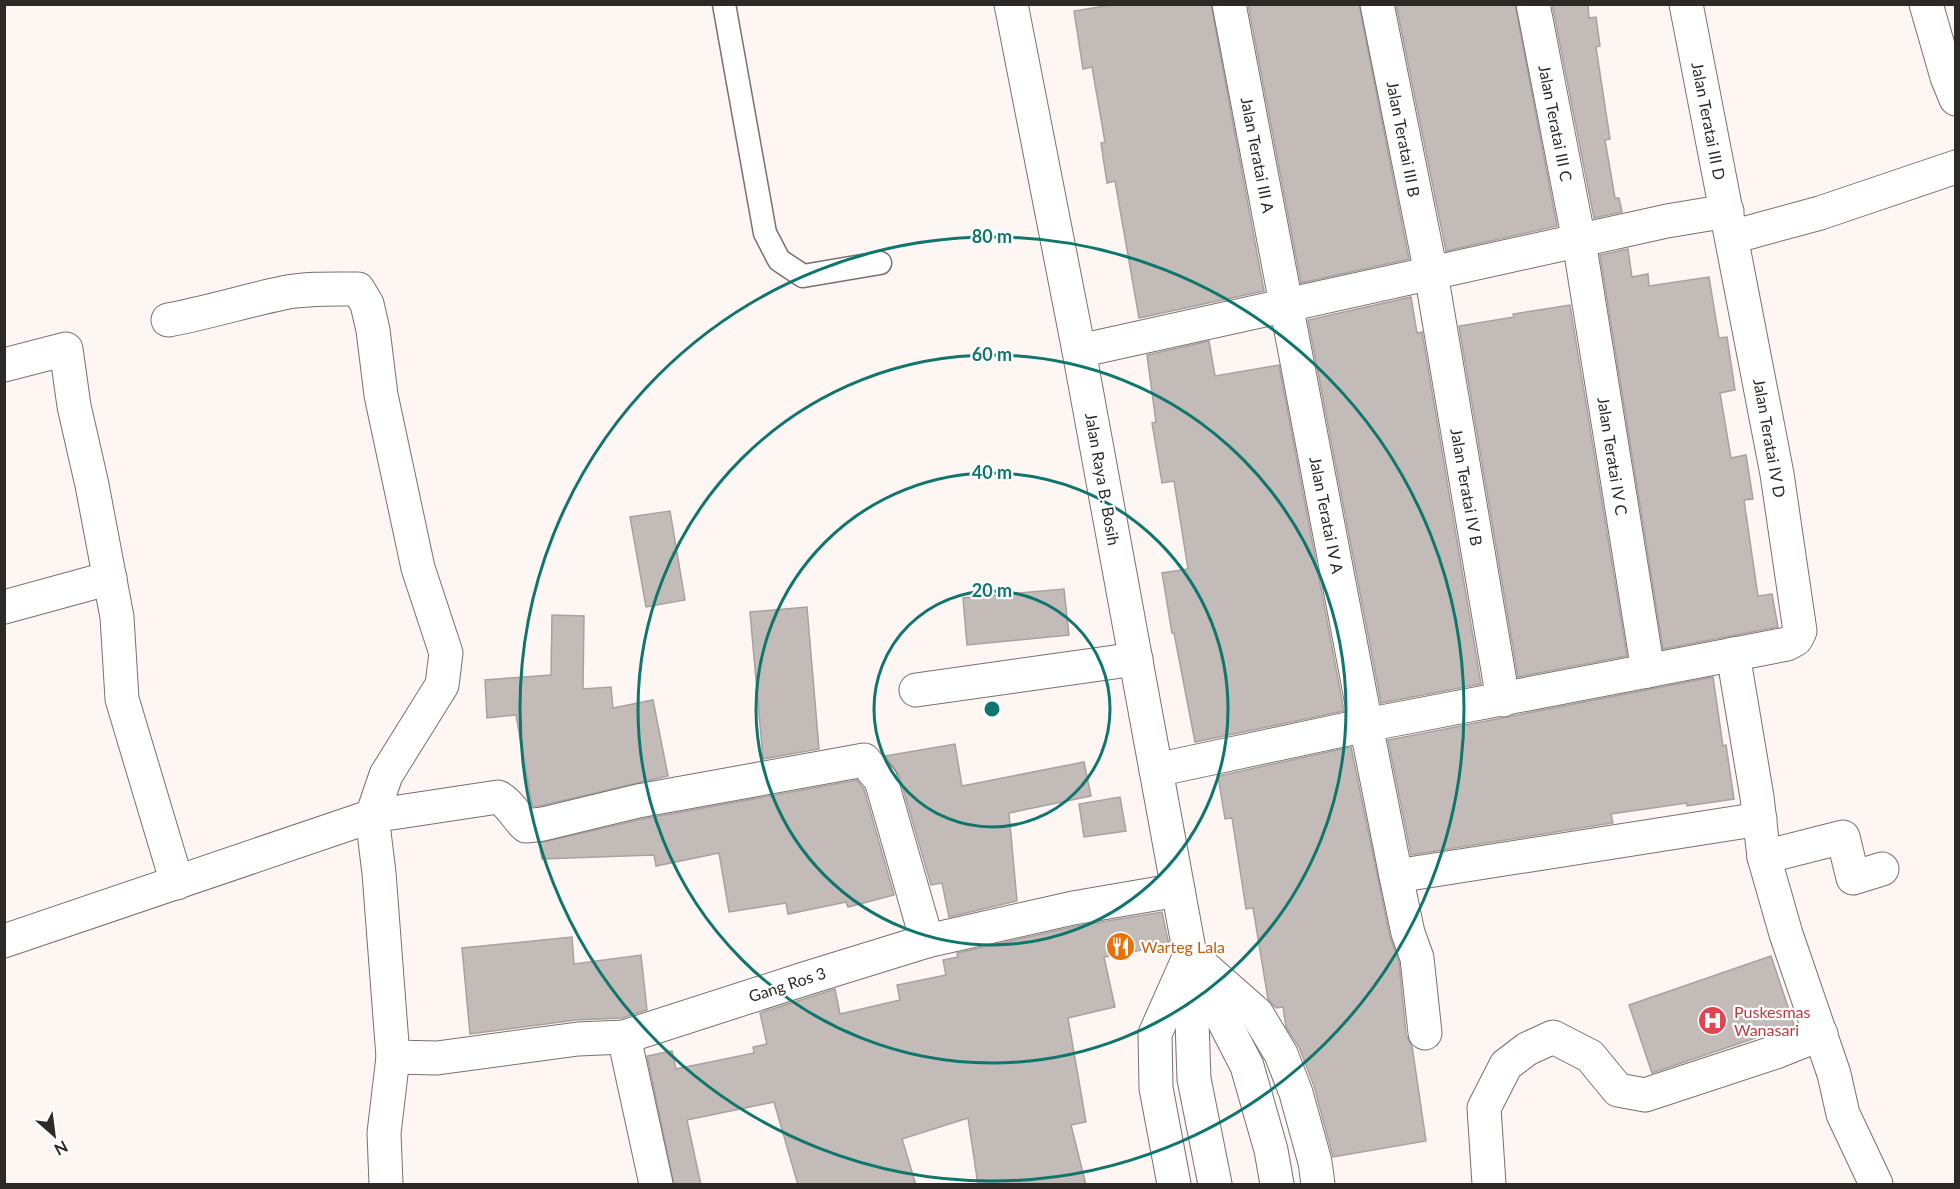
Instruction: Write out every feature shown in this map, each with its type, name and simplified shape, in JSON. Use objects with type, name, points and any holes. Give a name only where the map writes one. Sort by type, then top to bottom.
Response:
[{"type":"street","name":"Jalan Raya B. Bosih","points":[[1011,4],[1079,351],[1190,955]]},
{"type":"street","name":"Jalan Teratai III A","points":[[1229,4],[1287,305]]},
{"type":"street","name":"Jalan Teratai III B","points":[[1377,4],[1431,273]]},
{"type":"street","name":"Jalan Teratai III C","points":[[1533,4],[1579,241]]},
{"type":"street","name":"Jalan Teratai III D","points":[[1686,4],[1729,224]]},
{"type":"street","points":[[1926,4],[1947,77],[1956,99]]},
{"type":"street","points":[[1079,351],[1667,221],[1729,224],[1820,213],[1956,167]]},
{"type":"street","name":"Jalan Teratai IV D","points":[[1729,224],[1777,474],[1800,632],[1796,639],[1787,644],[1732,654]]},
{"type":"street","name":"Jalan Teratai IV C","points":[[1579,241],[1648,671]]},
{"type":"street","name":"Jalan Teratai IV B","points":[[1431,273],[1503,700]]},
{"type":"street","points":[[168,320],[202,314],[283,293],[312,289],[358,290],[367,304],[373,330],[381,394],[418,568],[446,653],[441,685],[386,775],[372,816],[379,873],[393,1057],[384,1133],[386,1185]]},
{"type":"street","name":"Jalan Teratai IV A","points":[[1287,305],[1396,876],[1408,933],[1417,958],[1425,1033]]},
{"type":"street","points":[[4,366],[66,349],[74,406],[117,617],[122,699],[177,883]]},
{"type":"street","points":[[4,607],[110,578]]},
{"type":"street","points":[[1156,770],[1366,725],[1732,654],[1760,819],[1764,857],[1786,934],[1821,1034],[1843,1114],[1876,1185]]},
{"type":"street","points":[[916,690],[1136,659]]},
{"type":"street","points":[[4,942],[372,816],[498,797],[504,800],[526,826],[638,801],[864,760],[881,780],[927,941]]},
{"type":"street","points":[[1396,876],[1760,819]]},
{"type":"street","points":[[1764,857],[1843,837],[1853,878],[1882,869]]},
{"type":"street","name":"Gang Ros 3","points":[[393,1057],[437,1058],[578,1039],[624,1037],[927,941],[1073,908],[1178,890]]},
{"type":"street","points":[[1174,1185],[1156,1088],[1155,1034],[1190,955]]},
{"type":"street","points":[[1190,955],[1194,1079],[1215,1185]]},
{"type":"street","points":[[1190,955],[1247,1066],[1271,1150],[1277,1185]]},
{"type":"street","points":[[1190,955],[1257,1014],[1281,1054],[1296,1093],[1315,1162],[1318,1185]]},
{"type":"street","points":[[1488,1185],[1484,1108],[1506,1065],[1527,1049],[1553,1037],[1590,1056],[1617,1090],[1645,1095],[1776,1052],[1821,1034]]},
{"type":"street","points":[[624,1037],[656,1185]]},
{"type":"lane","points":[[723,4],[765,233],[779,260],[803,276],[880,263]]},
{"type":"building","points":[[1117,4],[1211,4],[1264,291],[1139,318],[1115,181],[1107,183],[1101,143],[1105,142],[1092,67],[1083,69],[1074,11]]},
{"type":"building","points":[[1248,4],[1359,4],[1409,259],[1301,283]]},
{"type":"building","points":[[1396,4],[1515,4],[1557,226],[1446,251]]},
{"type":"building","points":[[1552,4],[1588,4],[1589,18],[1596,17],[1600,46],[1596,47],[1610,139],[1605,140],[1615,198],[1619,198],[1622,212],[1594,218]]},
{"type":"building","points":[[1628,249],[1632,277],[1648,274],[1649,286],[1709,277],[1719,338],[1727,337],[1735,390],[1720,393],[1731,458],[1746,455],[1753,499],[1744,500],[1758,596],[1772,594],[1778,627],[1663,649],[1600,255]]},
{"type":"building","points":[[1411,297],[1417,333],[1422,332],[1481,684],[1381,703],[1308,320]]},
{"type":"building","points":[[1570,305],[1627,656],[1518,677],[1459,326]]},
{"type":"building","points":[[1209,341],[1215,376],[1279,365],[1344,711],[1195,742],[1162,573],[1188,569],[1174,481],[1162,483],[1152,423],[1156,422],[1147,355]]},
{"type":"building","points":[[670,511],[685,600],[646,607],[630,517]]},
{"type":"building","points":[[1064,589],[1069,635],[967,645],[963,598]]},
{"type":"building","points":[[807,607],[819,749],[763,759],[750,612]]},
{"type":"building","points":[[552,615],[584,616],[583,689],[611,687],[613,708],[653,700],[668,776],[540,806],[532,805],[516,715],[487,718],[485,680],[551,675]]},
{"type":"building","points":[[1713,677],[1723,746],[1726,745],[1734,799],[1611,814],[1613,823],[1411,855],[1388,740]]},
{"type":"building","points":[[955,744],[962,786],[1084,762],[1091,796],[1009,813],[1017,901],[949,917],[942,883],[931,885],[899,775],[885,756]]},
{"type":"building","points":[[1351,747],[1390,937],[1399,962],[1406,1035],[1412,1046],[1426,1141],[1333,1157],[1314,1086],[1299,1047],[1286,1027],[1283,1007],[1276,1008],[1268,999],[1253,908],[1246,909],[1232,818],[1225,819],[1218,776]]},
{"type":"building","points":[[857,780],[864,789],[894,895],[848,907],[846,902],[788,914],[786,903],[729,912],[719,853],[656,866],[654,855],[542,859],[539,843],[642,819]]},
{"type":"building","points":[[1120,797],[1126,831],[1084,837],[1079,804]]},
{"type":"building","points":[[1162,912],[1169,945],[1104,957],[1115,1007],[1068,1018],[1086,1122],[1071,1125],[1086,1185],[978,1185],[968,1118],[902,1139],[916,1185],[798,1185],[774,1102],[687,1120],[701,1185],[674,1185],[647,1056],[672,1051],[676,1069],[754,1053],[753,1047],[767,1044],[760,1013],[835,989],[840,1014],[900,1000],[897,985],[946,975],[943,960],[958,957],[957,953],[1077,926]]},
{"type":"building","points":[[572,937],[574,964],[641,955],[647,1010],[622,1018],[576,1020],[470,1034],[462,948]]},
{"type":"building","name":"Puskesmas Wanasari","points":[[1771,956],[1794,1025],[1652,1073],[1629,1005]]},
{"type":"place","name":"Warteg Lala","points":[[1120,946]]},
{"type":"place","name":"Puskesmas Wanasari","points":[[1713,1020]]}]
